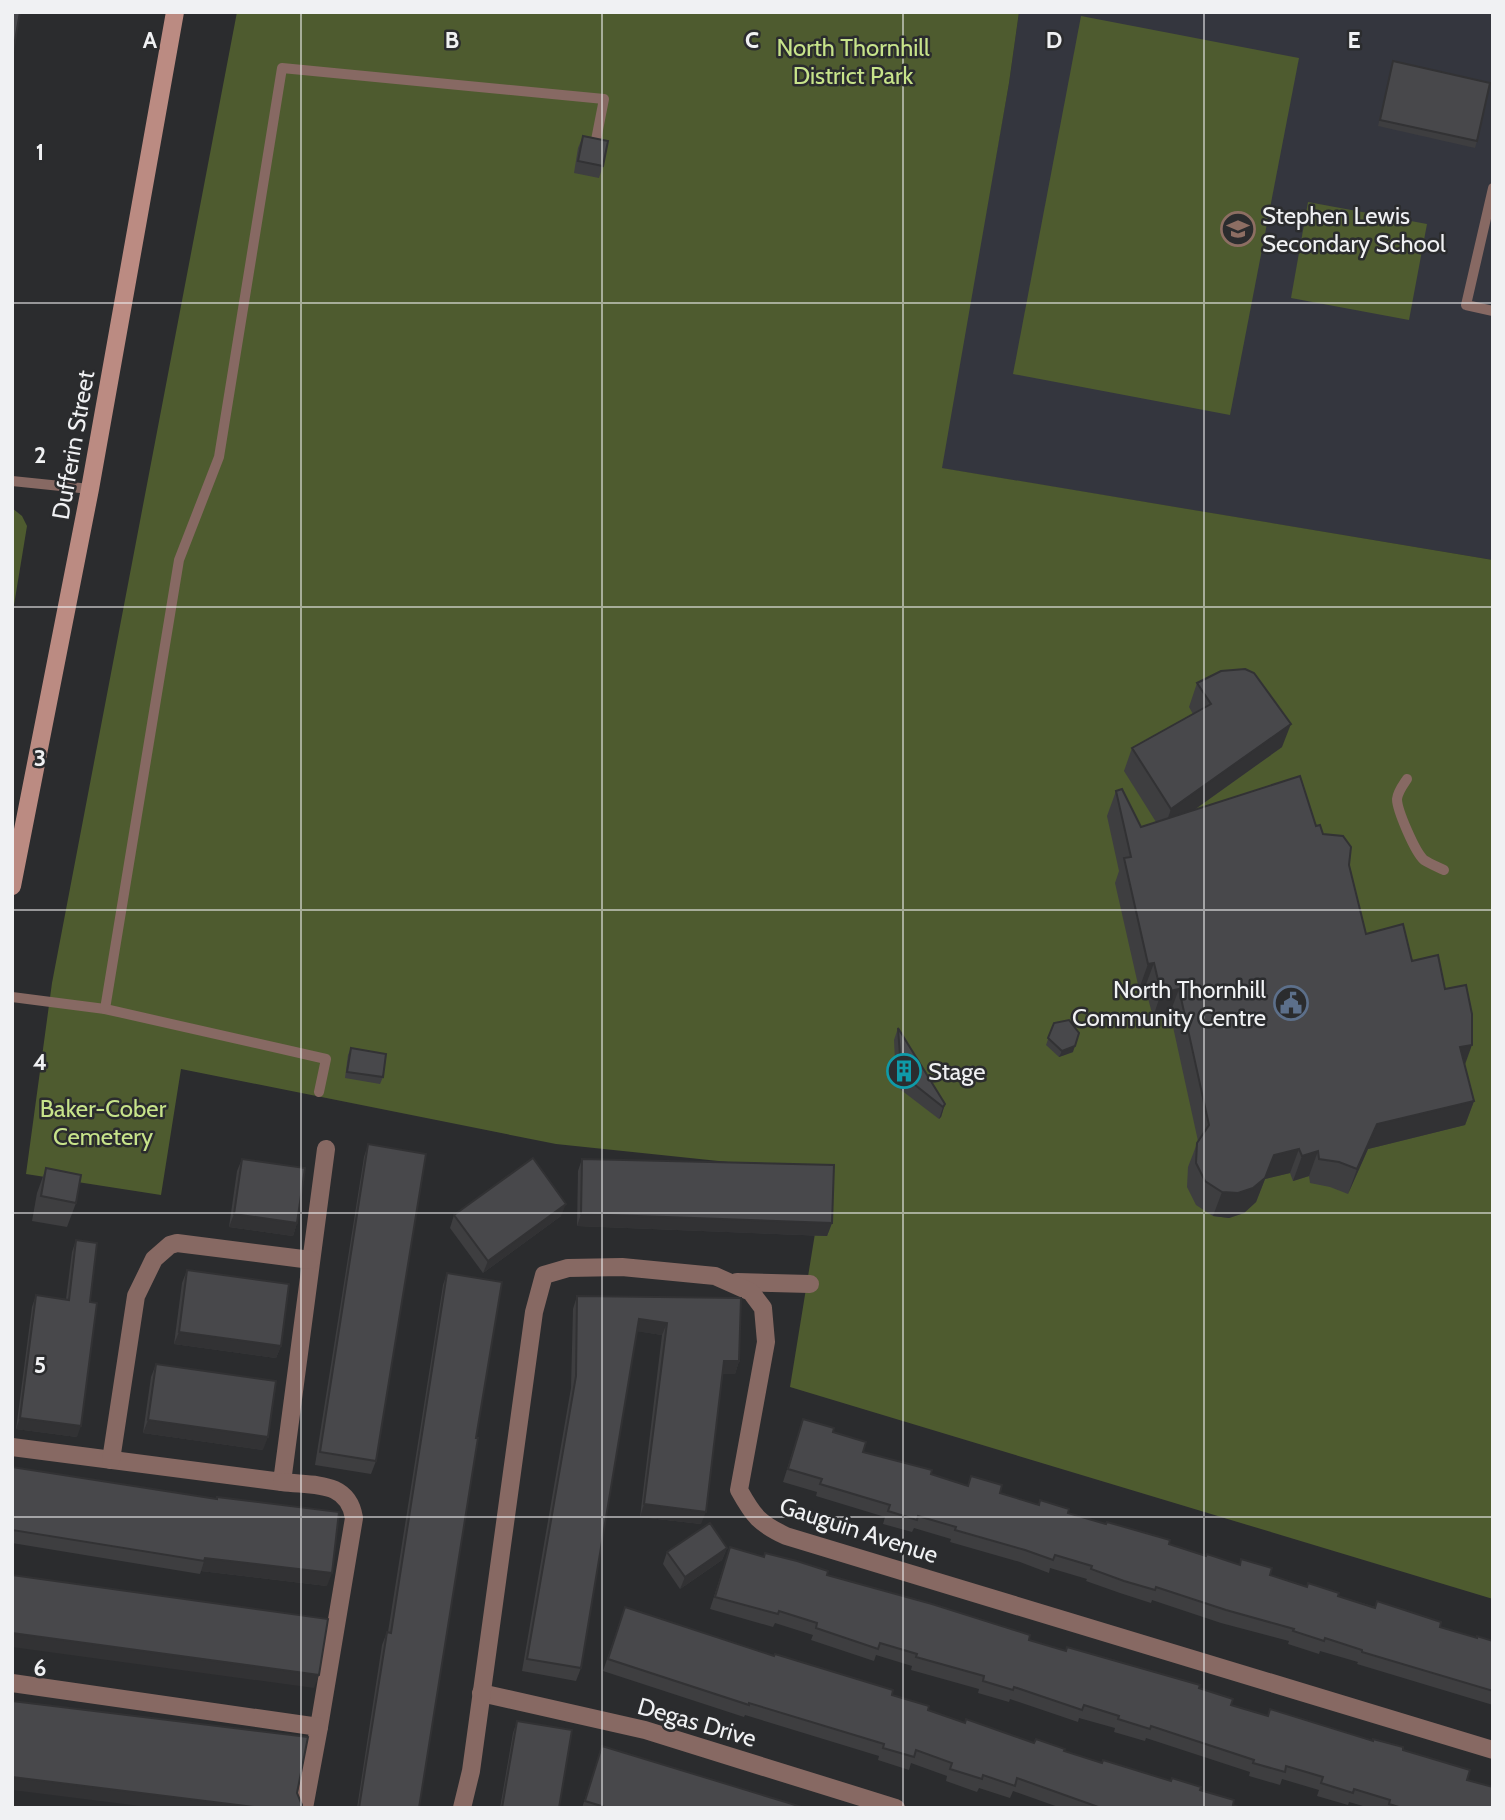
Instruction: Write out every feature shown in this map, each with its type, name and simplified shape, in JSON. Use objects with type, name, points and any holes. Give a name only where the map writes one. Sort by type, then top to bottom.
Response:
[{"type":"main road","name":"Dufferin Street","points":[[12,886],[90,489],[175,12]]},
{"type":"street","points":[[282,1482],[326,1149]]},
{"type":"street","points":[[111,1460],[136,1296],[148,1269],[160,1252],[177,1243],[311,1260]]},
{"type":"street","name":"Gauguin Avenue","points":[[461,1808],[471,1771],[534,1312],[544,1275],[568,1268],[622,1267],[715,1276],[751,1292],[763,1308],[766,1342],[739,1490],[762,1524],[786,1536],[1493,1750]]},
{"type":"street","points":[[732,1282],[810,1284]]},
{"type":"street","points":[[12,1447],[337,1489],[350,1502],[354,1518],[304,1808]]},
{"type":"street","points":[[12,1683],[319,1727]]},
{"type":"street","name":"Degas Drive","points":[[481,1693],[645,1730],[896,1808]]},
{"type":"lane","points":[[105,1009],[179,560],[219,457],[282,68],[604,99],[596,140]]},
{"type":"lane","points":[[1493,188],[1466,305],[1493,312]]},
{"type":"lane","points":[[12,481],[90,489]]},
{"type":"lane","points":[[1407,779],[1397,798],[1417,851],[1424,860],[1444,870]]},
{"type":"lane","points":[[12,997],[105,1009],[326,1059],[319,1092]]},
{"type":"shaded area","name":"Stephen Lewis Secondary School","points":[[1019,12],[1493,12],[1493,560],[940,468],[1009,83]]},
{"type":"green space","points":[[237,12],[1019,12],[942,468],[1493,560],[1493,1599],[790,1387],[825,1172],[556,1144],[181,1069],[161,1195],[26,1174],[52,983]]},
{"type":"green space","points":[[1081,16],[1299,58],[1230,415],[1013,374]]},
{"type":"green space","points":[[1308,202],[1427,224],[1409,320],[1291,298]]},
{"type":"green space","points":[[12,508],[22,516],[27,526],[12,617]]},
{"type":"building","points":[[12,12],[20,12],[12,58]]},
{"type":"building","points":[[1393,61],[1490,83],[1477,141],[1380,120]]},
{"type":"building","points":[[583,136],[608,141],[603,166],[578,161]]},
{"type":"building","points":[[1245,669],[1254,673],[1291,724],[1171,809],[1132,748],[1211,704],[1197,683],[1221,671]]},
{"type":"building","name":"North Thornhill Community Centre","points":[[1300,776],[1316,826],[1320,825],[1323,834],[1343,836],[1351,847],[1349,865],[1366,934],[1403,924],[1412,961],[1438,955],[1445,989],[1466,985],[1472,1014],[1472,1045],[1460,1047],[1474,1101],[1377,1124],[1357,1169],[1339,1162],[1319,1159],[1318,1151],[1302,1156],[1299,1149],[1274,1155],[1265,1178],[1253,1188],[1238,1193],[1222,1192],[1205,1181],[1196,1163],[1197,1143],[1209,1125],[1179,989],[1161,993],[1154,963],[1148,964],[1124,858],[1131,857],[1116,791],[1122,789],[1141,827]]},
{"type":"building","points":[[1069,1020],[1079,1033],[1075,1046],[1062,1051],[1048,1038],[1054,1023]]},
{"type":"building","points":[[898,1028],[945,1104],[943,1107],[905,1077],[901,1069]]},
{"type":"building","points":[[351,1048],[386,1054],[383,1077],[347,1072]]},
{"type":"building","points":[[368,1144],[426,1154],[376,1461],[320,1452]]},
{"type":"building","points":[[533,1158],[566,1204],[488,1261],[454,1215]]},
{"type":"building","points":[[242,1159],[305,1168],[297,1223],[234,1214]]},
{"type":"building","points":[[582,1159],[834,1165],[832,1223],[581,1214]]},
{"type":"building","points":[[46,1168],[81,1175],[76,1203],[41,1196]]},
{"type":"building","points":[[76,1240],[97,1243],[90,1302],[97,1303],[81,1426],[20,1418],[36,1295],[69,1300]]},
{"type":"building","points":[[187,1270],[289,1284],[281,1346],[179,1332]]},
{"type":"building","points":[[447,1273],[502,1282],[419,1808],[359,1808],[387,1632],[391,1633]]},
{"type":"building","points":[[577,1296],[741,1298],[739,1361],[724,1361],[706,1512],[644,1504],[667,1323],[639,1319],[581,1668],[527,1659],[576,1376]]},
{"type":"building","points":[[156,1364],[276,1381],[268,1437],[148,1420]]},
{"type":"building","points":[[803,1419],[834,1428],[833,1432],[866,1442],[863,1452],[932,1470],[931,1474],[968,1486],[971,1476],[1002,1485],[1000,1493],[1039,1505],[1040,1500],[1069,1509],[1068,1513],[1170,1540],[1169,1544],[1206,1556],[1207,1554],[1240,1565],[1241,1559],[1272,1568],[1270,1575],[1307,1587],[1308,1583],[1375,1608],[1377,1601],[1441,1622],[1440,1627],[1493,1641],[1493,1691],[1156,1587],[1155,1590],[1124,1581],[1091,1569],[1092,1566],[1055,1555],[1053,1560],[955,1530],[956,1527],[918,1516],[917,1520],[888,1511],[890,1505],[820,1484],[822,1479],[788,1469]]},
{"type":"building","points":[[12,1467],[217,1499],[339,1512],[332,1573],[205,1558],[204,1561],[12,1530]]},
{"type":"building","points":[[710,1523],[727,1548],[685,1577],[667,1552]]},
{"type":"building","points":[[730,1547],[764,1557],[765,1553],[797,1561],[828,1571],[827,1575],[1030,1635],[1029,1640],[1066,1651],[1067,1647],[1200,1685],[1199,1688],[1233,1699],[1231,1705],[1268,1716],[1270,1709],[1373,1741],[1403,1747],[1403,1750],[1470,1770],[1467,1780],[1493,1787],[1493,1808],[1402,1808],[1389,1804],[1390,1800],[1321,1783],[1323,1777],[1286,1766],[1285,1772],[1253,1763],[1254,1760],[1151,1726],[1150,1729],[1118,1719],[1119,1716],[1084,1705],[1082,1710],[1014,1687],[1013,1690],[983,1681],[984,1676],[916,1657],[917,1654],[880,1643],[878,1649],[816,1628],[817,1623],[779,1611],[778,1614],[715,1597]]},
{"type":"building","points":[[12,1575],[328,1619],[319,1675],[12,1633]]},
{"type":"building","points":[[625,1607],[774,1656],[775,1654],[893,1690],[892,1695],[929,1706],[928,1710],[965,1723],[966,1719],[1034,1743],[1036,1739],[1102,1763],[1103,1760],[1171,1781],[1172,1778],[1201,1787],[1200,1790],[1234,1800],[1233,1805],[1241,1808],[1101,1808],[1017,1778],[1015,1786],[983,1775],[982,1779],[950,1769],[952,1763],[916,1750],[914,1757],[883,1748],[884,1744],[749,1705],[608,1659]]},
{"type":"building","points":[[12,1701],[308,1737],[297,1793],[301,1808],[263,1808],[12,1777]]},
{"type":"building","points":[[517,1721],[572,1730],[559,1808],[502,1808]]},
{"type":"building","points":[[602,1746],[804,1808],[608,1808],[585,1801]]},
{"type":"place","name":"Stephen Lewis Secondary School","points":[[1238,229]]},
{"type":"place","name":"North Thornhill Community Centre","points":[[1291,1003]]},
{"type":"place","name":"Stage","points":[[904,1071]]},
{"type":"park label","name":"North Thornhill District Park","points":[[853,61]]},
{"type":"park label","name":"Baker-Cober Cemetery","points":[[103,1122]]}]
